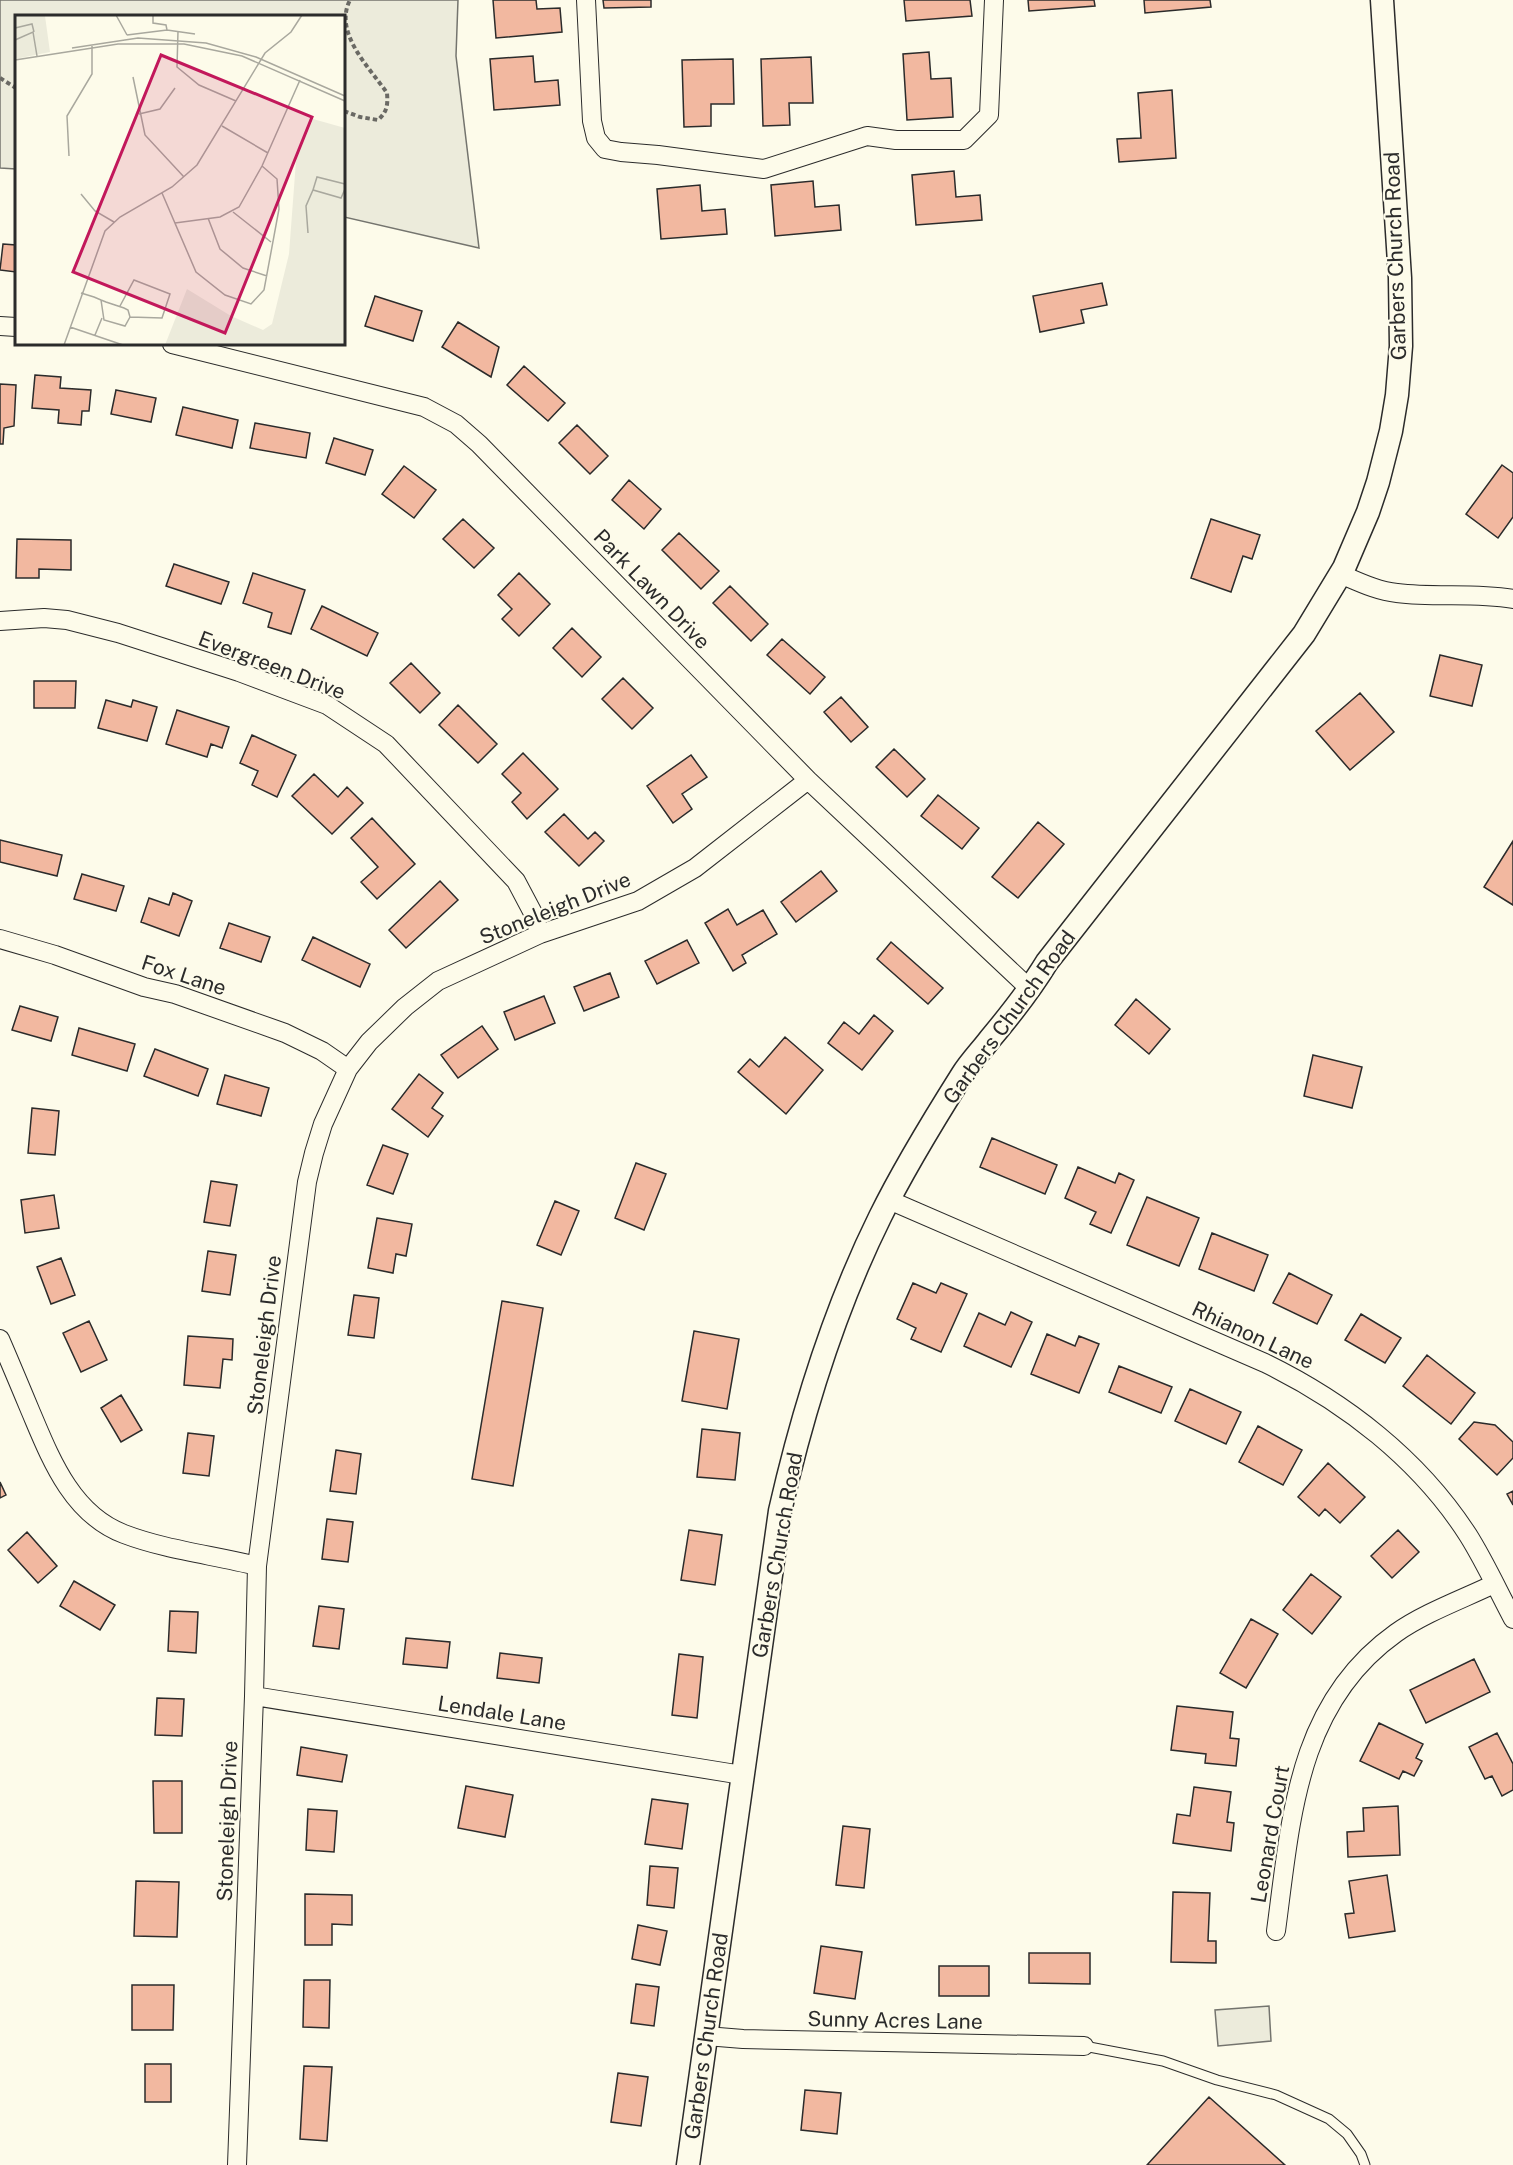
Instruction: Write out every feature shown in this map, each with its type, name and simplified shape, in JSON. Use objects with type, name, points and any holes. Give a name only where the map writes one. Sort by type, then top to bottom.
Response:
[{"type":"street","points":[[586,0],[592,121],[596,138],[605,149],[764,169],[867,136],[896,140],[964,140],[989,115],[994,0]]},
{"type":"street","name":"Garbers Church Road","points":[[688,2165],[779,1521],[790,1466],[824,1353],[853,1277],[909,1162],[964,1072],[1030,990],[1059,947],[1295,646],[1322,606],[1360,531],[1380,474],[1394,412],[1400,359],[1400,288],[1382,0]]},
{"type":"street","points":[[0,326],[15,327]]},
{"type":"street","name":"Park Lawn Drive","points":[[176,345],[415,405],[456,424],[479,444],[808,780],[1030,990]]},
{"type":"street","points":[[1340,574],[1373,588],[1398,593],[1476,595],[1513,599]]},
{"type":"street","name":"Evergreen Drive","points":[[0,621],[44,618],[67,620],[118,633],[239,672],[327,705],[387,744],[508,872],[516,881],[534,915],[540,934]]},
{"type":"street","name":"Stoneleigh Drive","points":[[237,2165],[257,1566],[307,1182],[321,1131],[348,1068],[386,1024],[438,981],[540,934],[638,901],[694,868],[808,780]]},
{"type":"street","name":"Fox Lane","points":[[0,939],[85,965],[144,987],[175,994],[275,1029],[300,1039],[348,1068]]},
{"type":"street","name":"Rhianon Lane","points":[[890,1200],[1265,1363],[1316,1390],[1369,1428],[1433,1489],[1466,1532],[1513,1619]]},
{"type":"street","points":[[0,1338],[44,1442],[61,1476],[92,1515],[111,1528],[132,1536],[257,1566]]},
{"type":"street","name":"Leonard Court","points":[[1276,1931],[1297,1791],[1313,1737],[1330,1704],[1352,1672],[1397,1632],[1494,1584]]},
{"type":"street","name":"Lendale Lane","points":[[254,1696],[742,1775]]},
{"type":"street","name":"Sunny Acres Lane","points":[[706,2036],[743,2040],[1084,2046]]},
{"type":"lane","points":[[1084,2046],[1163,2061],[1217,2080],[1276,2095],[1329,2119],[1347,2134],[1361,2154],[1365,2165]]},
{"type":"path","points":[[345,111],[378,120],[386,112],[388,102],[387,93],[352,44],[346,23],[350,0]]},
{"type":"path","points":[[0,78],[15,87]]},
{"type":"shaded area","points":[[0,0],[458,0],[456,56],[479,248],[345,217],[345,15],[15,15],[15,169],[0,168]]},
{"type":"shaded area","points":[[1269,2006],[1271,2041],[1218,2046],[1215,2010]]},
{"type":"building","points":[[493,0],[536,0],[537,9],[560,8],[562,32],[496,38]]},
{"type":"building","points":[[603,0],[651,0],[651,7],[604,8]]},
{"type":"building","points":[[904,0],[970,0],[972,16],[906,21]]},
{"type":"building","points":[[1028,0],[1094,0],[1095,6],[1029,11]]},
{"type":"building","points":[[1144,0],[1210,0],[1211,7],[1145,13]]},
{"type":"building","points":[[929,52],[931,79],[951,78],[953,117],[907,120],[903,54]]},
{"type":"building","points":[[533,56],[535,82],[558,80],[560,105],[494,110],[490,59]]},
{"type":"building","points":[[811,57],[813,103],[789,103],[790,125],[763,126],[761,59]]},
{"type":"building","points":[[733,59],[734,104],[711,104],[711,126],[684,127],[682,60]]},
{"type":"building","points":[[1172,90],[1176,158],[1119,162],[1117,139],[1141,138],[1138,93]]},
{"type":"building","points":[[954,171],[956,197],[980,195],[982,220],[916,225],[912,175]]},
{"type":"building","points":[[813,181],[815,207],[839,205],[841,230],[775,236],[771,185]]},
{"type":"building","points":[[700,185],[702,211],[725,209],[727,234],[661,239],[657,189]]},
{"type":"building","points":[[3,244],[15,245],[15,272],[0,270]]},
{"type":"building","points":[[1102,283],[1107,305],[1081,310],[1084,323],[1040,332],[1033,296]]},
{"type":"building","points":[[375,296],[422,311],[413,341],[365,326]]},
{"type":"building","points":[[458,322],[499,347],[491,377],[442,347]]},
{"type":"building","points":[[524,366],[565,403],[548,421],[507,385]]},
{"type":"building","points":[[35,375],[61,377],[60,388],[91,390],[89,411],[82,411],[81,425],[58,423],[59,410],[32,408]]},
{"type":"building","points":[[0,384],[16,385],[14,426],[4,428],[3,444],[0,444]]},
{"type":"building","points":[[116,390],[156,398],[151,422],[111,414]]},
{"type":"building","points":[[183,407],[238,420],[232,448],[176,435]]},
{"type":"building","points":[[255,423],[310,433],[306,458],[250,448]]},
{"type":"building","points":[[577,425],[608,456],[590,474],[559,443]]},
{"type":"building","points":[[334,438],[373,450],[365,475],[326,463]]},
{"type":"building","points":[[1502,465],[1513,473],[1513,517],[1498,538],[1466,514]]},
{"type":"building","points":[[404,466],[436,490],[414,518],[382,494]]},
{"type":"building","points":[[629,480],[661,509],[644,529],[612,500]]},
{"type":"building","points":[[463,519],[494,548],[474,568],[443,539]]},
{"type":"building","points":[[1211,519],[1260,535],[1252,559],[1243,556],[1231,592],[1191,578]]},
{"type":"building","points":[[679,533],[719,571],[701,589],[662,550]]},
{"type":"building","points":[[17,539],[71,540],[71,570],[39,569],[39,578],[16,578]]},
{"type":"building","points":[[174,564],[229,582],[221,604],[166,586]]},
{"type":"building","points":[[253,573],[305,590],[291,634],[268,627],[272,613],[243,603]]},
{"type":"building","points":[[519,573],[550,604],[519,636],[502,619],[512,609],[498,595]]},
{"type":"building","points":[[730,586],[768,624],[751,641],[713,603]]},
{"type":"building","points":[[322,606],[378,633],[367,656],[311,629]]},
{"type":"building","points":[[572,628],[601,657],[582,677],[553,648]]},
{"type":"building","points":[[782,639],[825,677],[810,694],[767,655]]},
{"type":"building","points":[[1440,655],[1482,665],[1472,706],[1430,696]]},
{"type":"building","points":[[411,663],[440,693],[420,713],[390,683]]},
{"type":"building","points":[[623,678],[653,708],[632,729],[602,699]]},
{"type":"building","points":[[34,681],[76,681],[75,708],[34,708]]},
{"type":"building","points":[[1360,693],[1394,732],[1350,770],[1316,731]]},
{"type":"building","points":[[841,697],[868,727],[851,742],[824,712]]},
{"type":"building","points":[[106,700],[131,707],[133,700],[157,707],[147,741],[98,728]]},
{"type":"building","points":[[458,705],[497,744],[478,763],[439,725]]},
{"type":"building","points":[[177,710],[229,727],[222,748],[211,744],[207,757],[166,744]]},
{"type":"building","points":[[252,735],[296,755],[277,797],[252,785],[258,771],[240,763]]},
{"type":"building","points":[[894,749],[925,779],[907,797],[876,767]]},
{"type":"building","points":[[523,753],[558,789],[527,819],[512,802],[521,793],[502,774]]},
{"type":"building","points":[[691,755],[707,777],[682,794],[692,809],[673,823],[647,786]]},
{"type":"building","points":[[314,774],[338,797],[347,787],[363,803],[332,834],[292,796]]},
{"type":"building","points":[[938,795],[979,828],[962,849],[921,816]]},
{"type":"building","points":[[564,814],[588,839],[595,832],[604,841],[579,866],[545,832]]},
{"type":"building","points":[[372,818],[415,864],[377,899],[361,882],[378,867],[351,838]]},
{"type":"building","points":[[1038,822],[1064,844],[1018,898],[992,877]]},
{"type":"building","points":[[0,840],[62,855],[57,876],[0,862]]},
{"type":"building","points":[[1513,841],[1513,905],[1484,887]]},
{"type":"building","points":[[821,871],[837,891],[796,922],[781,902]]},
{"type":"building","points":[[82,874],[124,886],[116,911],[74,899]]},
{"type":"building","points":[[440,881],[458,900],[406,948],[389,930]]},
{"type":"building","points":[[173,893],[192,901],[179,936],[141,922],[149,898],[169,905]]},
{"type":"building","points":[[728,909],[737,925],[763,910],[777,934],[742,955],[746,963],[733,971],[705,923]]},
{"type":"building","points":[[229,923],[270,937],[261,962],[220,948]]},
{"type":"building","points":[[313,937],[370,964],[360,987],[302,960]]},
{"type":"building","points":[[687,940],[699,963],[657,984],[645,961]]},
{"type":"building","points":[[891,942],[943,988],[928,1004],[877,959]]},
{"type":"building","points":[[610,973],[619,997],[584,1011],[574,987]]},
{"type":"building","points":[[544,996],[555,1023],[515,1040],[504,1012]]},
{"type":"building","points":[[1136,999],[1170,1029],[1149,1054],[1115,1025]]},
{"type":"building","points":[[20,1006],[58,1017],[51,1041],[12,1030]]},
{"type":"building","points":[[874,1015],[893,1031],[862,1070],[828,1043],[844,1022],[859,1034]]},
{"type":"building","points":[[482,1026],[498,1049],[458,1078],[441,1055]]},
{"type":"building","points":[[79,1028],[135,1044],[127,1071],[72,1055]]},
{"type":"building","points":[[785,1037],[823,1070],[786,1114],[738,1072],[750,1059],[759,1067]]},
{"type":"building","points":[[155,1049],[208,1069],[198,1096],[144,1076]]},
{"type":"building","points":[[1313,1055],[1362,1067],[1352,1108],[1304,1096]]},
{"type":"building","points":[[419,1074],[443,1093],[432,1108],[443,1116],[428,1137],[392,1109]]},
{"type":"building","points":[[225,1075],[269,1088],[261,1116],[217,1104]]},
{"type":"building","points":[[32,1108],[59,1111],[55,1155],[28,1153]]},
{"type":"building","points":[[992,1138],[1057,1165],[1045,1194],[980,1167]]},
{"type":"building","points":[[383,1145],[408,1154],[393,1194],[367,1185]]},
{"type":"building","points":[[636,1163],[666,1174],[644,1230],[615,1218]]},
{"type":"building","points":[[1078,1167],[1115,1183],[1119,1173],[1134,1180],[1111,1233],[1090,1224],[1096,1212],[1065,1198]]},
{"type":"building","points":[[211,1181],[237,1185],[230,1226],[204,1222]]},
{"type":"building","points":[[54,1195],[59,1228],[25,1233],[21,1200]]},
{"type":"building","points":[[1147,1197],[1199,1218],[1179,1266],[1127,1245]]},
{"type":"building","points":[[555,1201],[579,1211],[561,1255],[537,1245]]},
{"type":"building","points":[[377,1218],[412,1224],[406,1256],[396,1254],[393,1273],[368,1268]]},
{"type":"building","points":[[1212,1233],[1268,1255],[1254,1291],[1199,1269]]},
{"type":"building","points":[[208,1251],[236,1255],[230,1295],[202,1291]]},
{"type":"building","points":[[61,1258],[75,1295],[51,1304],[37,1267]]},
{"type":"building","points":[[1289,1273],[1332,1295],[1317,1324],[1273,1303]]},
{"type":"building","points":[[913,1283],[936,1293],[941,1283],[967,1294],[941,1352],[911,1339],[916,1328],[897,1319]]},
{"type":"building","points":[[354,1295],[379,1298],[374,1338],[348,1335]]},
{"type":"building","points":[[502,1301],[543,1308],[513,1486],[472,1479]]},
{"type":"building","points":[[1011,1312],[1032,1322],[1011,1367],[964,1346],[979,1313],[1005,1325]]},
{"type":"building","points":[[1361,1314],[1401,1338],[1385,1363],[1345,1340]]},
{"type":"building","points":[[89,1321],[107,1360],[81,1372],[63,1333]]},
{"type":"building","points":[[694,1331],[739,1339],[727,1409],[682,1401]]},
{"type":"building","points":[[1047,1334],[1075,1346],[1079,1336],[1099,1344],[1079,1393],[1031,1374]]},
{"type":"building","points":[[188,1336],[233,1339],[232,1360],[223,1359],[220,1388],[184,1385]]},
{"type":"building","points":[[1427,1355],[1475,1393],[1451,1424],[1403,1386]]},
{"type":"building","points":[[1119,1366],[1172,1387],[1161,1413],[1109,1392]]},
{"type":"building","points":[[1190,1389],[1241,1412],[1226,1444],[1175,1421]]},
{"type":"building","points":[[121,1395],[142,1430],[121,1442],[101,1408]]},
{"type":"building","points":[[1474,1422],[1495,1425],[1513,1442],[1513,1458],[1497,1475],[1459,1439]]},
{"type":"building","points":[[1258,1426],[1302,1450],[1283,1485],[1239,1462]]},
{"type":"building","points":[[702,1429],[740,1433],[735,1480],[697,1477]]},
{"type":"building","points":[[188,1433],[214,1436],[209,1476],[183,1473]]},
{"type":"building","points":[[336,1450],[361,1454],[356,1494],[330,1491]]},
{"type":"building","points":[[1328,1463],[1365,1497],[1340,1523],[1325,1509],[1319,1516],[1298,1497]]},
{"type":"building","points":[[0,1482],[6,1495],[0,1498]]},
{"type":"building","points":[[1513,1491],[1513,1505],[1507,1494]]},
{"type":"building","points":[[327,1519],[353,1522],[348,1562],[322,1559]]},
{"type":"building","points":[[689,1530],[722,1535],[715,1585],[681,1580]]},
{"type":"building","points":[[1398,1530],[1419,1552],[1392,1578],[1371,1556]]},
{"type":"building","points":[[27,1532],[57,1566],[38,1583],[8,1550]]},
{"type":"building","points":[[1311,1574],[1341,1597],[1312,1634],[1283,1610]]},
{"type":"building","points":[[74,1581],[115,1605],[100,1630],[60,1606]]},
{"type":"building","points":[[319,1606],[344,1609],[339,1649],[313,1646]]},
{"type":"building","points":[[170,1611],[198,1612],[196,1653],[168,1651]]},
{"type":"building","points":[[1251,1619],[1278,1634],[1246,1688],[1220,1673]]},
{"type":"building","points":[[406,1638],[450,1642],[447,1668],[403,1664]]},
{"type":"building","points":[[500,1653],[542,1658],[539,1683],[497,1678]]},
{"type":"building","points":[[679,1654],[703,1657],[697,1718],[672,1715]]},
{"type":"building","points":[[1474,1659],[1490,1692],[1426,1723],[1410,1690]]},
{"type":"building","points":[[157,1698],[184,1699],[182,1736],[155,1735]]},
{"type":"building","points":[[1177,1706],[1233,1712],[1230,1738],[1239,1739],[1236,1766],[1205,1763],[1206,1754],[1171,1750]]},
{"type":"building","points":[[1379,1723],[1423,1744],[1416,1758],[1422,1761],[1414,1776],[1403,1771],[1399,1779],[1360,1761]]},
{"type":"building","points":[[1497,1733],[1513,1764],[1513,1790],[1502,1796],[1492,1776],[1485,1779],[1469,1747]]},
{"type":"building","points":[[301,1747],[347,1755],[342,1782],[297,1775]]},
{"type":"building","points":[[153,1781],[182,1781],[182,1833],[154,1833]]},
{"type":"building","points":[[466,1786],[513,1795],[505,1837],[458,1828]]},
{"type":"building","points":[[1194,1787],[1231,1792],[1227,1822],[1234,1823],[1231,1851],[1173,1843],[1177,1814],[1190,1816]]},
{"type":"building","points":[[652,1799],[688,1804],[682,1849],[645,1844]]},
{"type":"building","points":[[1398,1806],[1400,1855],[1348,1857],[1347,1832],[1364,1831],[1363,1808]]},
{"type":"building","points":[[308,1809],[337,1811],[334,1852],[306,1850]]},
{"type":"building","points":[[843,1826],[870,1829],[864,1888],[836,1885]]},
{"type":"building","points":[[650,1866],[678,1868],[674,1908],[647,1905]]},
{"type":"building","points":[[1387,1875],[1395,1931],[1349,1938],[1345,1914],[1354,1913],[1349,1881]]},
{"type":"building","points":[[136,1881],[179,1882],[177,1937],[134,1936]]},
{"type":"building","points":[[1173,1892],[1210,1893],[1208,1941],[1216,1941],[1216,1963],[1171,1962]]},
{"type":"building","points":[[305,1894],[352,1895],[352,1925],[332,1924],[332,1945],[305,1945]]},
{"type":"building","points":[[638,1925],[667,1931],[660,1965],[632,1959]]},
{"type":"building","points":[[821,1946],[862,1952],[855,1999],[814,1993]]},
{"type":"building","points":[[1029,1953],[1090,1953],[1090,1984],[1029,1983]]},
{"type":"building","points":[[939,1966],[989,1966],[989,1996],[939,1996]]},
{"type":"building","points":[[304,1980],[330,1980],[329,2028],[303,2027]]},
{"type":"building","points":[[636,1984],[659,1987],[654,2026],[631,2023]]},
{"type":"building","points":[[132,1985],[174,1985],[173,2030],[132,2030]]},
{"type":"building","points":[[145,2064],[171,2064],[171,2102],[145,2102]]},
{"type":"building","points":[[304,2066],[332,2067],[327,2141],[300,2139]]},
{"type":"building","points":[[618,2073],[648,2077],[641,2126],[611,2122]]},
{"type":"building","points":[[805,2090],[841,2093],[837,2134],[801,2130]]},
{"type":"building","points":[[1209,2097],[1285,2165],[1147,2165]]}]
